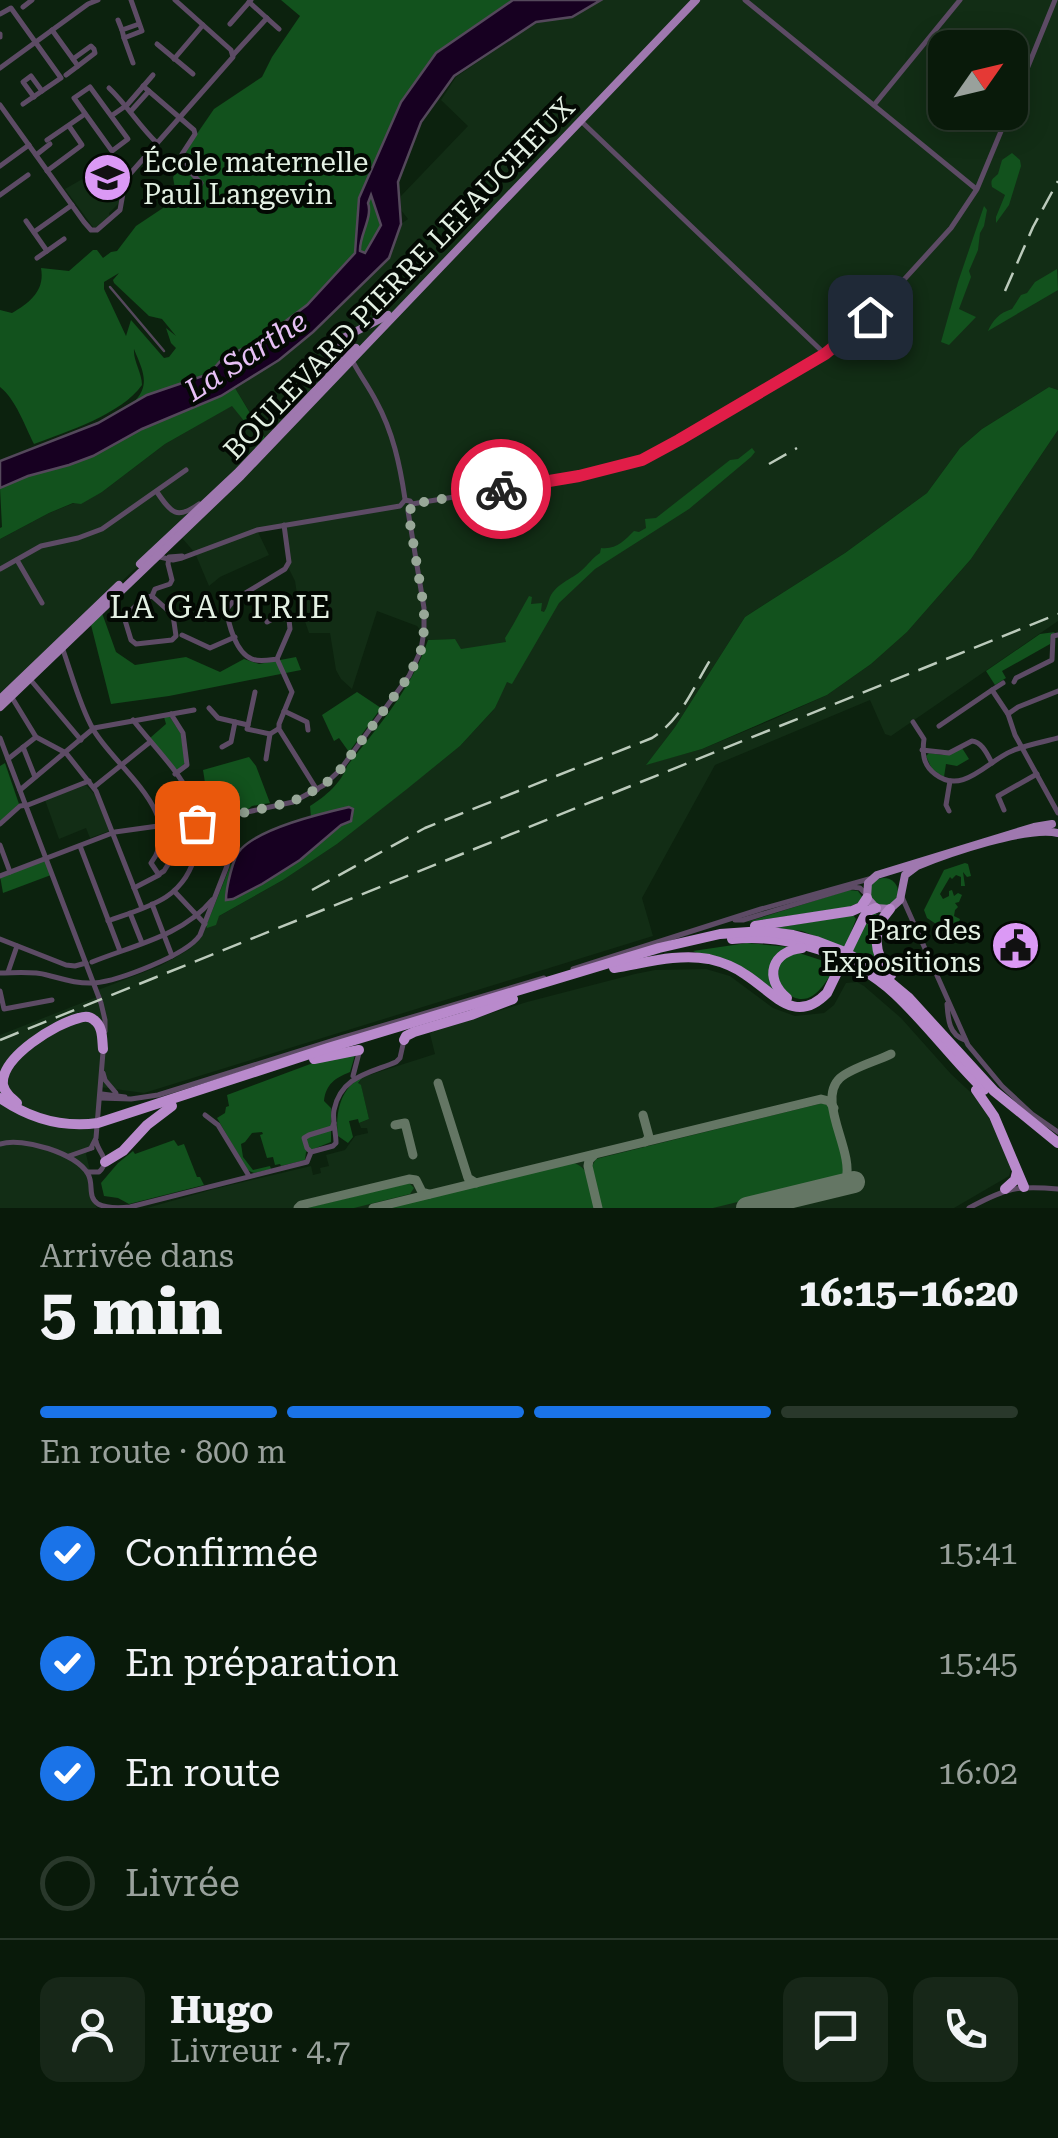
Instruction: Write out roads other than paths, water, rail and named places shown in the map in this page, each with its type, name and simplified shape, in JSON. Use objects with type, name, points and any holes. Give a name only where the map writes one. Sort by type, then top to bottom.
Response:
[{"type":"highway","points":[[849,945],[866,896]]},
{"type":"highway","points":[[659,948],[716,932],[855,910],[863,905],[866,896]]},
{"type":"highway","points":[[614,968],[678,958],[716,960],[744,973],[781,1001],[795,1007],[811,1005],[824,997],[864,917],[876,908]]},
{"type":"highway","points":[[891,908],[876,934],[880,960],[934,1025]]},
{"type":"highway","points":[[0,1101],[32,1116],[79,1125],[98,1123],[254,1071],[659,948],[743,931],[771,932],[831,946],[860,960],[896,986],[994,1091],[1058,1143]]},
{"type":"highway","points":[[0,1101],[36,1124],[75,1131],[101,1129],[238,1082],[692,945],[756,938],[818,950],[860,969],[893,993],[1011,1116],[1058,1151]]},
{"type":"highway","points":[[818,950],[796,948],[780,956],[773,976],[783,996],[799,1002],[811,1000],[826,988],[838,968]]},
{"type":"highway","points":[[404,1040],[414,1032],[513,999]]},
{"type":"highway","points":[[79,1125],[45,1117],[18,1103],[4,1089],[4,1069],[12,1056],[38,1038],[82,1017],[98,1023],[103,1048]]},
{"type":"highway","points":[[314,1059],[358,1050]]},
{"type":"highway","points":[[958,1065],[990,1108],[1024,1186]]},
{"type":"highway","points":[[102,1156],[123,1151],[154,1118],[172,1106]]},
{"type":"highway","points":[[1005,1190],[1018,1171]]},
{"type":"main road","name":"BOULEVARD PIERRE LEFAUCHEUX","points":[[0,703],[350,358],[692,0]]},
{"type":"main road","name":"BOULEVARD PIERRE LEFAUCHEUX","points":[[0,703],[241,476],[681,11]]},
{"type":"main road","points":[[350,358],[341,347],[343,338],[388,315]]},
{"type":"main road","points":[[1056,824],[909,870],[900,900],[891,908],[876,908],[866,896],[872,878],[1034,827],[1056,824]]},
{"type":"main road","points":[[884,874],[894,877],[901,890]]},
{"type":"street","points":[[22,7],[32,0]]},
{"type":"street","points":[[0,68],[98,0]]},
{"type":"street","points":[[123,34],[139,24],[131,0]]},
{"type":"street","points":[[175,0],[234,54]]},
{"type":"street","points":[[745,0],[977,189]]},
{"type":"street","points":[[874,105],[960,0]]},
{"type":"street","points":[[1028,67],[1055,0]]},
{"type":"street","points":[[230,24],[250,1],[279,28]]},
{"type":"street","points":[[0,14],[11,8],[61,78],[24,104]]},
{"type":"street","points":[[0,105],[94,231],[122,207],[129,175],[267,18]]},
{"type":"street","points":[[118,20],[132,63]]},
{"type":"street","points":[[174,59],[203,25]]},
{"type":"street","points":[[52,30],[78,66]]},
{"type":"street","points":[[157,44],[192,74]]},
{"type":"street","points":[[66,74],[96,54],[91,46],[73,58]]},
{"type":"street","points":[[114,114],[129,108],[153,75]]},
{"type":"street","points":[[34,97],[23,82],[31,76],[42,91]]},
{"type":"street","points":[[90,87],[128,139],[112,151],[85,114],[74,98],[90,87]]},
{"type":"street","points":[[109,88],[157,143]]},
{"type":"street","points":[[146,88],[195,134],[182,154],[184,165],[201,183],[196,194]]},
{"type":"street","points":[[36,155],[85,114]]},
{"type":"street","points":[[583,123],[825,354]]},
{"type":"street","points":[[47,171],[82,145],[69,126]]},
{"type":"street","points":[[152,596],[155,589],[172,582],[168,564],[172,555],[185,556],[238,535],[410,501],[412,504],[579,476],[642,460],[679,440],[825,354],[870,317],[951,228],[977,189],[1002,130]]},
{"type":"street","points":[[0,166],[29,145]]},
{"type":"street","points":[[0,184],[2,193],[28,175]]},
{"type":"street","points":[[34,232],[72,205]]},
{"type":"street","points":[[26,221],[47,251]]},
{"type":"street","points":[[37,258],[64,239]]},
{"type":"street","points":[[350,358],[378,403],[390,432],[398,460],[403,510],[408,511]]},
{"type":"street","points":[[0,569],[41,546],[102,529],[186,470]]},
{"type":"street","points":[[157,492],[167,507],[182,514],[218,490]]},
{"type":"street","points":[[408,511],[412,504]]},
{"type":"street","points":[[0,876],[113,833],[282,806],[317,790],[340,770],[409,676],[421,650],[424,608],[408,511]]},
{"type":"street","points":[[277,659],[251,659],[243,653],[226,613],[231,602],[286,569],[289,562],[284,524]]},
{"type":"street","points":[[142,570],[159,558],[169,559]]},
{"type":"street","points":[[17,560],[42,603]]},
{"type":"street","points":[[152,596],[174,615],[176,636],[172,640],[136,644],[124,618],[144,598],[152,596]]},
{"type":"street","points":[[267,622],[288,610],[290,629],[277,659],[292,692],[278,724],[317,790]]},
{"type":"street","points":[[182,635],[210,648],[234,637]]},
{"type":"street","points":[[1014,682],[1055,660],[1052,640],[1058,635]]},
{"type":"street","points":[[62,647],[93,730],[158,812],[162,840],[151,862],[159,874]]},
{"type":"street","points":[[29,678],[82,740]]},
{"type":"street","points":[[939,726],[1002,683]]},
{"type":"street","points":[[992,690],[1037,774],[1056,824]]},
{"type":"street","points":[[1008,714],[1058,691]]},
{"type":"street","points":[[248,727],[255,692]]},
{"type":"street","points":[[11,696],[36,737],[66,753],[91,784],[142,908]]},
{"type":"street","points":[[209,708],[218,718],[235,724],[270,734],[279,729]]},
{"type":"street","points":[[20,790],[93,730],[194,710]]},
{"type":"street","points":[[284,711],[307,722],[308,730]]},
{"type":"street","points":[[172,714],[182,732],[187,765],[175,774]]},
{"type":"street","points":[[108,921],[174,891],[192,864],[198,842],[191,798],[133,720]]},
{"type":"street","points":[[913,722],[924,738],[926,766],[950,782],[973,777],[1022,747],[1058,738]]},
{"type":"street","points":[[222,747],[231,742],[235,724]]},
{"type":"street","points":[[266,759],[270,734]]},
{"type":"street","points":[[8,759],[36,737]]},
{"type":"street","points":[[0,738],[89,962],[105,1016],[96,1138],[102,1169],[91,1173]]},
{"type":"street","points":[[0,824],[20,806],[91,784],[150,742]]},
{"type":"street","points":[[922,750],[948,752],[976,742],[992,763]]},
{"type":"street","points":[[23,747],[35,778]]},
{"type":"street","points":[[1004,810],[998,796],[1037,774]]},
{"type":"street","points":[[948,812],[950,782]]},
{"type":"street","points":[[18,946],[4,973],[40,973],[70,982],[94,983],[172,956],[197,940],[227,866],[234,816]]},
{"type":"street","points":[[0,845],[10,872]]},
{"type":"street","points":[[80,845],[120,950]]},
{"type":"street","points":[[134,888],[164,871],[172,858],[159,851]]},
{"type":"street","points":[[100,1096],[138,1099],[158,1095],[872,878]]},
{"type":"street","points":[[718,924],[852,887],[860,888],[866,896]]},
{"type":"street","points":[[901,890],[904,905],[965,1040],[1002,1086],[1058,1132]]},
{"type":"street","points":[[174,891],[204,924]]},
{"type":"street","points":[[0,940],[68,966],[89,962],[182,926],[216,895]]},
{"type":"street","points":[[152,904],[172,956]]},
{"type":"street","points":[[891,908],[910,915]]},
{"type":"street","points":[[130,912],[142,943]]},
{"type":"street","points":[[0,991],[4,1009],[52,1000]]},
{"type":"street","points":[[947,1001],[948,1022],[957,1036],[965,1040]]},
{"type":"street","points":[[948,1022],[956,1020]]},
{"type":"street","points":[[352,1078],[396,1062],[404,1040]]},
{"type":"street","points":[[311,1152],[336,1143],[334,1110],[352,1078],[358,1050]]},
{"type":"street","points":[[102,1070],[118,1095]]},
{"type":"street","points":[[100,1096],[138,1099]]},
{"type":"street","points":[[206,1115],[218,1125],[249,1176]]},
{"type":"street","points":[[311,1152],[304,1138],[334,1124]]},
{"type":"street","points":[[69,1156],[91,1148],[96,1138]]},
{"type":"street","points":[[0,1144],[22,1142],[69,1156],[91,1173]]},
{"type":"street","points":[[91,1148],[102,1156]]},
{"type":"street","points":[[91,1173],[94,1202],[100,1206],[130,1207],[307,1162],[311,1152]]},
{"type":"street","points":[[81,1165],[83,1153]]},
{"type":"street","points":[[970,1208],[1005,1190],[1024,1186],[1058,1189]]},
{"type":"water","name":"La Sarthe","points":[[513,0],[601,0],[572,17],[536,22],[454,76],[421,122],[398,182],[401,224],[389,258],[279,360],[221,396],[142,429],[93,456],[0,488],[0,461],[98,423],[147,395],[209,374],[223,358],[259,341],[307,305],[355,253],[359,198],[401,102],[436,53]],"holes":[[[371,195],[381,225],[365,253],[360,251]]]},
{"type":"water","points":[[353,809],[351,821],[300,860],[262,884],[226,900],[235,858],[250,841],[291,823]]},
{"type":"waterway","points":[[110,287],[164,351]]},
{"type":"railway","points":[[1005,291],[1058,181]]},
{"type":"railway","points":[[769,464],[797,448]]},
{"type":"railway","points":[[0,1040],[1058,614]]},
{"type":"railway","points":[[312,890],[425,828],[652,738],[680,711],[712,657]]},
{"type":"place","name":"École maternelle Paul Langevin","points":[[108,178]]},
{"type":"place","name":"Parc des Expositions","points":[[1016,946]]},
{"type":"district","name":"LA GAUTRIE","points":[[221,607]]}]
